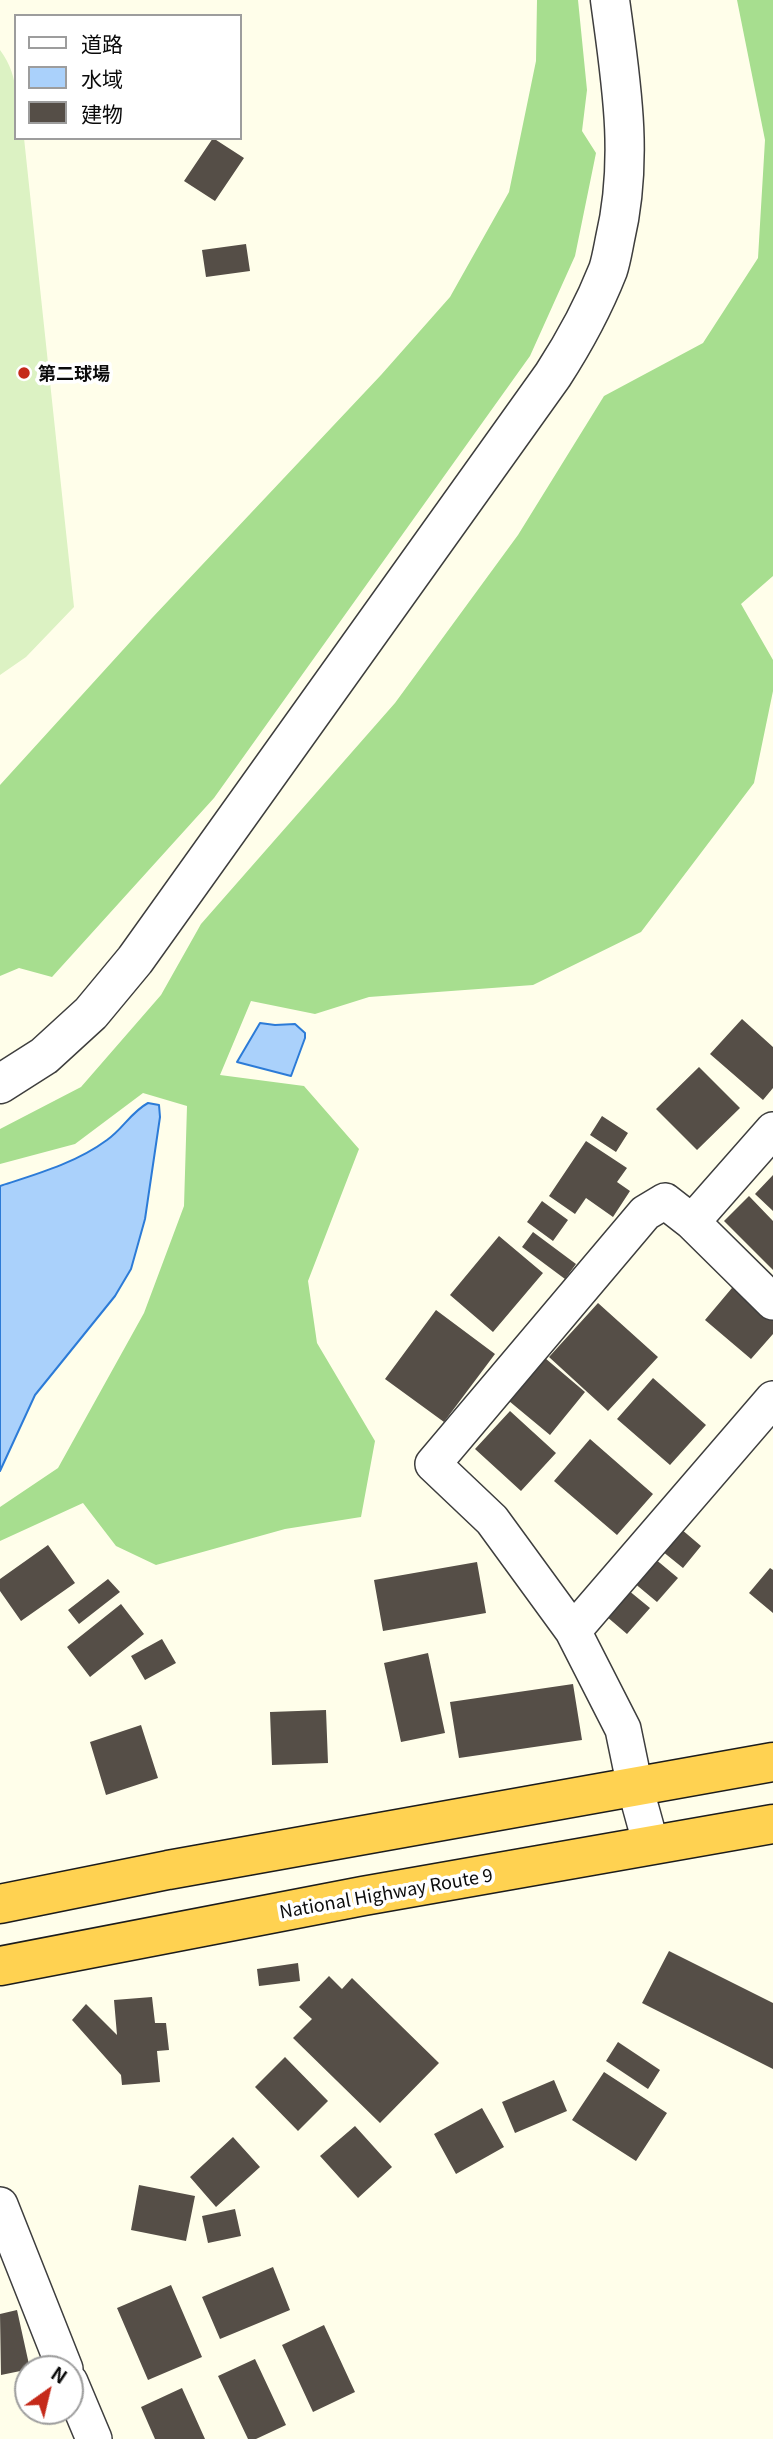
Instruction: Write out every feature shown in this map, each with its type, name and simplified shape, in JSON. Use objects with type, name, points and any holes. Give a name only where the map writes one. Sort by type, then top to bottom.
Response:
[{"type":"highway","points":[[0,1904],[168,1870],[773,1762]]},
{"type":"highway","name":"National Highway Route 9","points":[[0,1966],[363,1896],[773,1824]]},
{"type":"street","points":[[0,1084],[44,1056],[91,1013],[135,960],[553,375],[584,325],[609,268],[622,209],[626,146],[610,0]]},
{"type":"street","points":[[692,1222],[773,1130]]},
{"type":"street","points":[[651,1845],[623,1729],[573,1631],[492,1520],[433,1464],[645,1213],[665,1201],[692,1222],[773,1302]]},
{"type":"street","points":[[573,1631],[773,1399]]},
{"type":"street","points":[[0,2206],[59,2355]]},
{"type":"street","points":[[84,2417],[93,2439]]},
{"type":"green space","points":[[537,0],[578,0],[587,90],[582,131],[596,153],[575,256],[530,356],[214,798],[52,977],[19,968],[0,976],[0,785],[152,618],[381,375],[450,297],[509,192],[536,61]]},
{"type":"green space","points":[[737,0],[773,0],[773,576],[741,604],[773,660],[773,691],[754,783],[641,932],[533,985],[369,997],[315,1014],[251,1001],[220,1075],[304,1086],[359,1149],[308,1281],[317,1343],[375,1441],[361,1517],[285,1529],[156,1565],[116,1546],[83,1503],[0,1541],[0,1507],[58,1468],[144,1313],[184,1206],[187,1106],[143,1093],[75,1144],[0,1164],[0,1129],[81,1087],[161,995],[201,924],[395,703],[518,535],[604,396],[703,343],[758,258],[765,140]]},
{"type":"green space","name":"第二球場","points":[[0,50],[14,82],[14,140],[24,140],[74,607],[26,657],[0,675]]},
{"type":"water","points":[[260,1023],[295,1024],[305,1033],[291,1076],[237,1062]]},
{"type":"water","points":[[148,1103],[159,1105],[160,1117],[145,1219],[131,1269],[115,1296],[35,1395],[0,1471],[0,1186],[56,1167],[95,1148],[113,1136]]},
{"type":"building","points":[[212,140],[216,140],[244,158],[215,201],[184,181]]},
{"type":"building","points":[[246,244],[250,271],[206,277],[202,250]]},
{"type":"building","points":[[742,1019],[773,1047],[773,1088],[763,1100],[710,1054]]},
{"type":"building","points":[[699,1067],[740,1108],[697,1150],[656,1109]]},
{"type":"building","points":[[602,1116],[628,1133],[616,1152],[590,1135]]},
{"type":"building","points":[[586,1141],[627,1168],[617,1182],[630,1191],[613,1217],[586,1198],[575,1214],[549,1196]]},
{"type":"building","points":[[773,1175],[773,1211],[755,1194]]},
{"type":"building","points":[[749,1196],[773,1221],[773,1270],[724,1221]]},
{"type":"building","points":[[542,1201],[568,1220],[553,1241],[527,1222]]},
{"type":"building","points":[[533,1232],[576,1264],[565,1279],[522,1247]]},
{"type":"building","points":[[499,1236],[543,1273],[493,1332],[450,1295]]},
{"type":"building","points":[[737,1282],[773,1313],[773,1334],[751,1359],[705,1320]]},
{"type":"building","points":[[598,1303],[658,1357],[608,1411],[549,1357]]},
{"type":"building","points":[[436,1310],[495,1354],[444,1422],[385,1379]]},
{"type":"building","points":[[545,1358],[585,1392],[550,1435],[509,1401]]},
{"type":"building","points":[[653,1378],[706,1425],[670,1465],[617,1419]]},
{"type":"building","points":[[510,1411],[556,1453],[521,1491],[475,1449]]},
{"type":"building","points":[[590,1439],[653,1494],[617,1535],[554,1481]]},
{"type":"building","points":[[681,1529],[701,1546],[683,1568],[662,1551]]},
{"type":"building","points":[[48,1545],[75,1583],[21,1621],[0,1591],[0,1579]]},
{"type":"building","points":[[654,1558],[678,1578],[657,1602],[633,1582]]},
{"type":"building","points":[[477,1562],[486,1613],[383,1631],[374,1580]]},
{"type":"building","points":[[770,1568],[773,1570],[773,1613],[749,1593]]},
{"type":"building","points":[[108,1579],[120,1592],[79,1624],[68,1610]]},
{"type":"building","points":[[628,1590],[650,1608],[627,1634],[606,1616]]},
{"type":"building","points":[[121,1604],[144,1634],[90,1677],[67,1647]]},
{"type":"building","points":[[162,1639],[176,1663],[145,1680],[131,1656]]},
{"type":"building","points":[[428,1653],[445,1733],[401,1742],[384,1663]]},
{"type":"building","points":[[573,1684],[582,1740],[459,1758],[450,1702]]},
{"type":"building","points":[[326,1710],[328,1763],[272,1765],[270,1712]]},
{"type":"building","points":[[141,1725],[158,1778],[106,1795],[90,1742]]},
{"type":"building","points":[[669,1951],[773,2003],[773,2069],[642,2003]]},
{"type":"building","points":[[298,1963],[300,1981],[259,1986],[257,1969]]},
{"type":"building","points":[[329,1976],[342,1989],[352,1978],[439,2063],[380,2123],[293,2038],[312,2019],[299,2007]]},
{"type":"building","points":[[152,1997],[155,2023],[166,2023],[169,2050],[157,2051],[160,2082],[122,2085],[121,2075],[72,2020],[86,2004],[117,2035],[114,2000]]},
{"type":"building","points":[[618,2042],[660,2070],[648,2089],[606,2061]]},
{"type":"building","points":[[285,2057],[328,2101],[298,2131],[255,2087]]},
{"type":"building","points":[[604,2072],[667,2113],[636,2161],[572,2120]]},
{"type":"building","points":[[554,2080],[567,2111],[515,2133],[502,2102]]},
{"type":"building","points":[[482,2108],[504,2147],[456,2174],[434,2134]]},
{"type":"building","points":[[355,2126],[392,2167],[358,2198],[320,2156]]},
{"type":"building","points":[[233,2137],[260,2167],[216,2207],[190,2177]]},
{"type":"building","points":[[139,2185],[195,2196],[186,2241],[131,2230]]},
{"type":"building","points":[[235,2209],[241,2236],[208,2243],[202,2216]]},
{"type":"building","points":[[273,2267],[290,2310],[220,2339],[202,2297]]},
{"type":"building","points":[[171,2285],[202,2357],[148,2380],[117,2308]]},
{"type":"building","points":[[17,2310],[27,2355],[14,2355],[14,2372],[1,2375],[0,2314]]},
{"type":"building","points":[[324,2325],[355,2392],[313,2412],[282,2345]]},
{"type":"building","points":[[255,2359],[286,2425],[256,2439],[248,2439],[218,2376]]},
{"type":"building","points":[[182,2388],[205,2439],[155,2439],[141,2407]]},
{"type":"place","name":"第二球場","points":[[24,373]]}]
